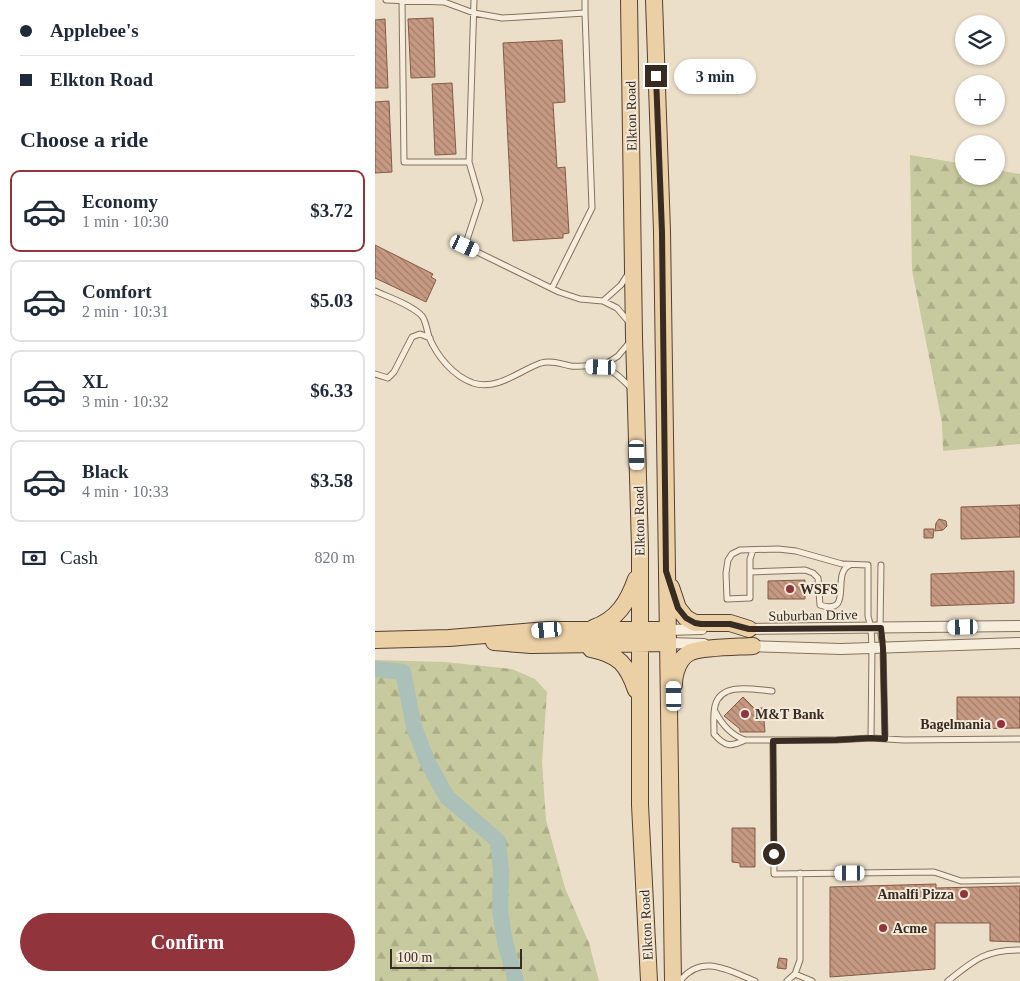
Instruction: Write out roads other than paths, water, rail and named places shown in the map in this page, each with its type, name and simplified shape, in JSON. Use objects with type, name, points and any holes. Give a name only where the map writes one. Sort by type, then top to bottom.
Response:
[{"type":"main road","name":"Elkton Road","points":[[629,0],[640,567],[640,804],[649,981]]},
{"type":"main road","name":"Elkton Road","points":[[654,0],[662,232],[673,981]]},
{"type":"main road","points":[[588,629],[607,622],[622,608],[630,595],[640,567]]},
{"type":"main road","points":[[666,571],[678,608],[686,618],[695,623],[730,624],[749,629]]},
{"type":"main road","points":[[375,640],[449,638],[547,630],[588,629],[640,636]]},
{"type":"main road","points":[[449,638],[531,645],[640,636],[667,636]]},
{"type":"main road","points":[[559,644],[604,652],[618,658],[628,670],[639,702]]},
{"type":"main road","points":[[669,764],[676,747],[674,680],[681,662],[690,653],[753,646]]},
{"type":"street","name":"Suburban Drive","points":[[667,636],[749,629],[1020,626]]},
{"type":"street","points":[[667,636],[753,646],[841,648],[1020,643]]},
{"type":"lane","points":[[386,0],[444,2],[475,14],[502,18],[585,13]]},
{"type":"lane","points":[[402,0],[404,162],[469,162]]},
{"type":"lane","points":[[474,0],[469,162],[480,200],[465,246],[552,288],[580,299],[603,301],[617,308],[634,332],[618,356],[601,367]]},
{"type":"lane","points":[[552,288],[593,208],[585,0]]},
{"type":"lane","points":[[603,301],[621,285],[633,267]]},
{"type":"lane","points":[[375,291],[423,316],[430,338],[442,360],[457,374],[474,383],[488,384],[510,378],[543,362],[551,362],[571,366],[601,367],[618,375],[636,393]]},
{"type":"lane","points":[[375,374],[388,378],[394,372],[412,337],[420,334],[430,338]]},
{"type":"lane","points":[[753,550],[751,555],[750,598],[727,599],[726,573],[728,560],[732,554],[740,550],[778,549],[796,551],[850,564],[868,565],[868,616],[876,628],[883,648],[885,739]]},
{"type":"lane","points":[[750,572],[805,570],[813,573],[820,585],[820,605],[834,606],[839,602],[841,596],[841,572],[844,567],[850,564]]},
{"type":"lane","points":[[871,738],[872,648],[876,628],[881,565]]},
{"type":"lane","points":[[745,740],[734,745],[727,744],[719,740],[714,734],[717,700],[722,694],[733,689],[772,691]]},
{"type":"lane","points":[[715,711],[726,728],[736,737],[745,740],[871,738],[1020,740]]},
{"type":"lane","points":[[773,741],[774,874],[934,872],[961,881],[1020,880]]},
{"type":"lane","points":[[787,981],[795,974],[800,960],[801,874]]},
{"type":"lane","points":[[948,981],[973,961],[989,953],[1003,950],[1020,950]]},
{"type":"lane","points":[[680,981],[691,970],[709,964],[755,981]]},
{"type":"lane","points":[[795,974],[812,981]]},
{"type":"waterway","points":[[375,669],[403,672],[414,727],[427,761],[447,797],[498,841],[501,871],[500,910],[505,942],[516,981]]},
{"type":"place","name":"WSFS","points":[[790,589]]},
{"type":"place","name":"M&T Bank","points":[[745,714]]},
{"type":"place","name":"Bagelmania","points":[[1001,724]]},
{"type":"place","name":"Amalfi Pizza","points":[[964,894]]},
{"type":"place","name":"Acme","points":[[883,928]]}]
